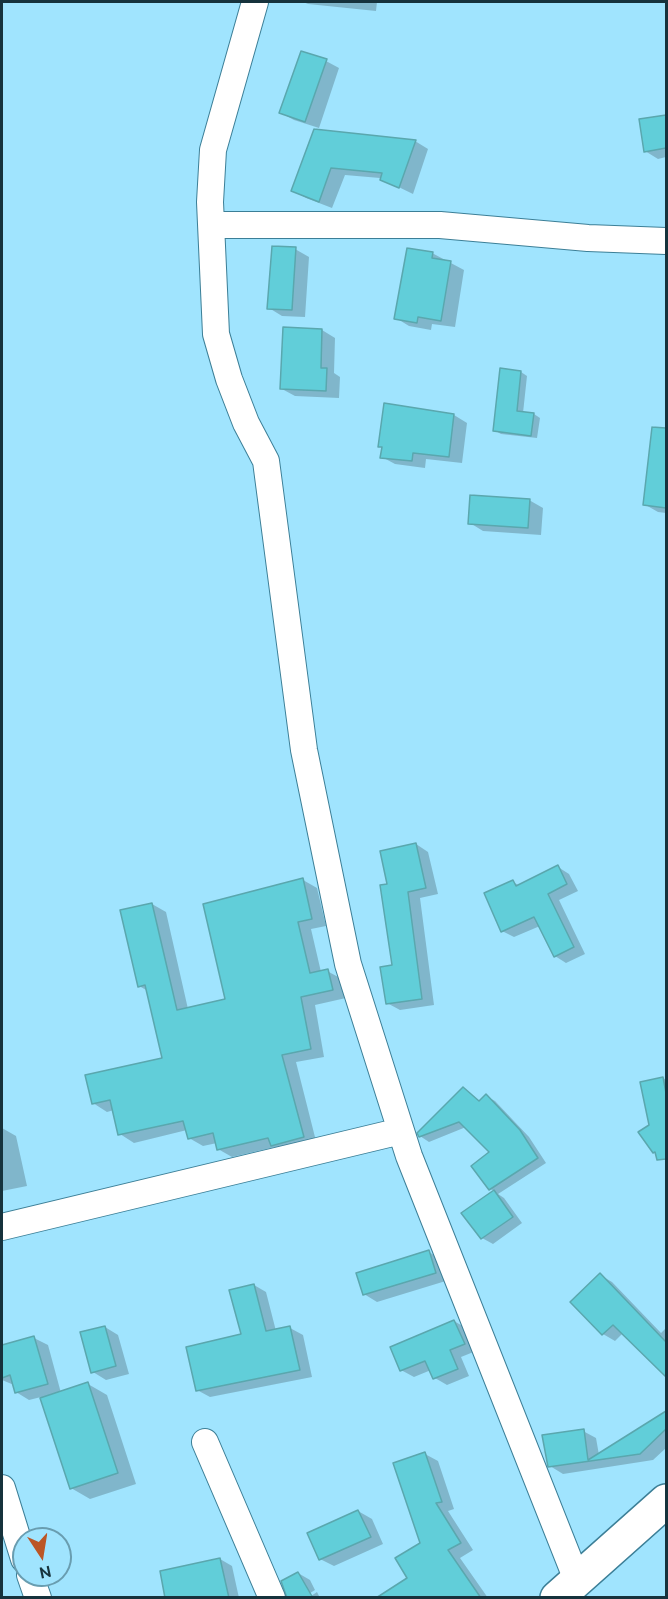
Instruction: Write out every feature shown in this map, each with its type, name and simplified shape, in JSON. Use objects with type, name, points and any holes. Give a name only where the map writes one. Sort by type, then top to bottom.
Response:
[{"type":"main road","points":[[567,1589],[666,1501]]},
{"type":"street","points":[[255,2],[213,150],[210,202],[213,225],[216,334],[229,379],[246,423],[266,460],[306,761],[348,964],[409,1156],[567,1589]]},
{"type":"street","points":[[213,225],[440,225],[588,238],[666,241]]},
{"type":"street","points":[[2,1227],[401,1131]]},
{"type":"street","points":[[205,1442],[272,1598]]},
{"type":"street","points":[[2,1488],[14,1527]]},
{"type":"building","points":[[301,51],[327,59],[305,122],[279,113]]},
{"type":"building","points":[[666,115],[666,148],[644,152],[639,119]]},
{"type":"building","points":[[314,129],[416,140],[399,188],[380,180],[382,173],[331,168],[319,202],[291,191]]},
{"type":"building","points":[[272,246],[296,247],[292,310],[267,309]]},
{"type":"building","points":[[407,248],[433,252],[432,258],[451,261],[441,321],[418,317],[417,323],[394,319]]},
{"type":"building","points":[[283,327],[322,329],[321,368],[327,368],[326,391],[280,389]]},
{"type":"building","points":[[500,368],[521,371],[517,411],[534,413],[531,436],[493,431]]},
{"type":"building","points":[[384,403],[454,414],[449,457],[413,453],[412,461],[380,458],[382,447],[378,447]]},
{"type":"building","points":[[652,427],[666,428],[666,508],[643,505]]},
{"type":"building","points":[[470,495],[530,499],[528,528],[468,524]]},
{"type":"building","points":[[416,843],[426,888],[408,892],[422,999],[386,1004],[380,967],[392,965],[380,885],[387,884],[380,851]]},
{"type":"building","points":[[558,865],[567,884],[548,894],[574,947],[554,957],[534,917],[501,932],[484,893],[513,880],[516,886]]},
{"type":"building","points":[[303,878],[312,919],[298,922],[310,973],[328,969],[333,990],[301,997],[311,1049],[282,1055],[304,1137],[271,1146],[268,1138],[217,1150],[213,1133],[188,1139],[183,1121],[118,1135],[110,1100],[92,1104],[85,1075],[162,1058],[145,985],[138,987],[120,910],[152,903],[177,1010],[225,999],[203,904]]},
{"type":"building","points":[[663,1077],[666,1093],[666,1159],[657,1160],[655,1152],[653,1153],[638,1132],[649,1125],[640,1082]]},
{"type":"building","points":[[463,1087],[479,1101],[486,1094],[520,1130],[538,1158],[489,1190],[471,1166],[489,1152],[459,1122],[419,1137],[417,1133]]},
{"type":"building","points":[[494,1190],[513,1217],[481,1239],[461,1213]]},
{"type":"building","points":[[429,1250],[436,1273],[363,1295],[356,1273]]},
{"type":"building","points":[[600,1273],[666,1342],[666,1377],[613,1325],[602,1335],[570,1302]]},
{"type":"building","points":[[254,1284],[266,1331],[290,1326],[300,1370],[196,1391],[186,1347],[241,1334],[229,1290]]},
{"type":"building","points":[[454,1320],[465,1344],[450,1350],[458,1369],[433,1379],[425,1361],[400,1371],[390,1347]]},
{"type":"building","points":[[105,1326],[116,1366],[91,1373],[80,1332]]},
{"type":"building","points":[[34,1336],[48,1384],[15,1393],[10,1375],[2,1378],[2,1345]]},
{"type":"building","points":[[88,1382],[118,1473],[70,1489],[40,1398]]},
{"type":"building","points":[[666,1411],[666,1429],[640,1454],[548,1467],[542,1435],[584,1429],[588,1460]]},
{"type":"building","points":[[425,1452],[442,1502],[436,1503],[461,1543],[448,1550],[481,1598],[376,1598],[407,1578],[395,1558],[420,1543],[393,1463]]},
{"type":"building","points":[[358,1510],[371,1537],[319,1560],[307,1533]]},
{"type":"building","points":[[220,1558],[229,1598],[165,1598],[160,1571]]},
{"type":"building","points":[[298,1572],[313,1598],[287,1598],[281,1581]]}]
